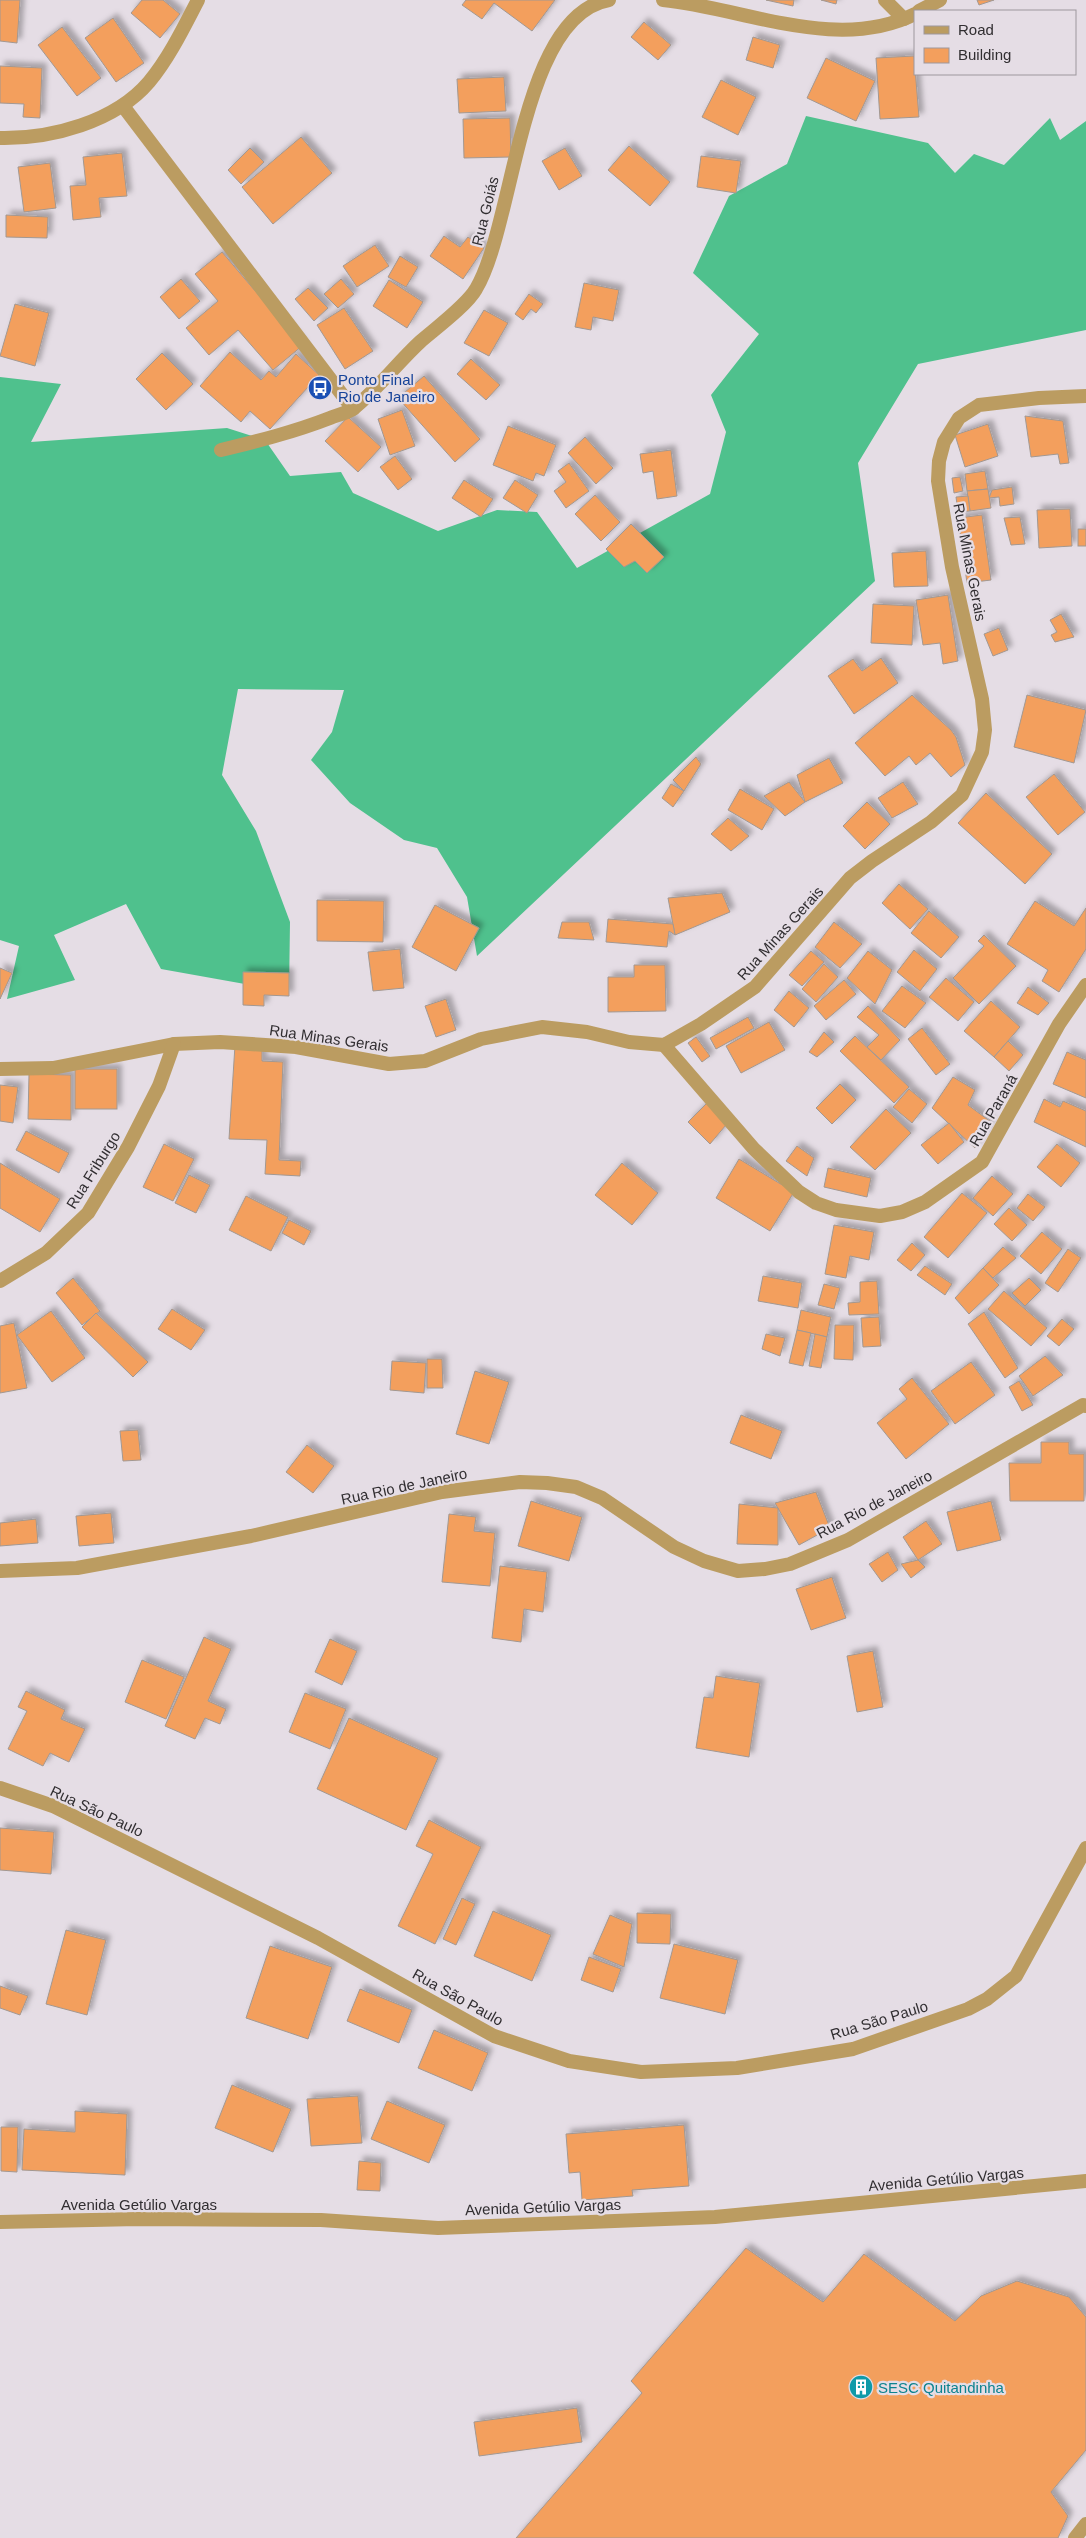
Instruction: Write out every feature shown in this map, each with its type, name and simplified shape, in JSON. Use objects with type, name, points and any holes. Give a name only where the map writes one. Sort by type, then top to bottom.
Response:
[{"type":"street","points":[[0,138],[43,135],[76,126],[123,106],[149,82],[180,35],[198,0]]},
{"type":"street","name":"Rua Goiás","points":[[221,450],[273,438],[353,409],[476,291],[488,263],[500,225],[531,97],[549,55],[573,22],[589,8],[609,0]]},
{"type":"street","points":[[663,0],[707,4],[775,22],[849,30],[877,27],[909,16]]},
{"type":"street","points":[[885,0],[909,16]]},
{"type":"street","points":[[922,10],[940,0]]},
{"type":"street","points":[[123,106],[353,409]]},
{"type":"street","name":"Rua Minas Gerais","points":[[0,1069],[53,1068],[174,1044],[220,1042],[296,1047],[389,1064],[425,1061],[481,1039],[542,1027],[587,1032],[629,1042],[664,1045],[701,1024],[755,987],[850,878],[931,822],[962,794],[974,774],[982,752],[985,730],[982,699],[952,567],[938,481],[939,461],[944,442],[959,418],[980,405],[1039,398],[1086,396]]},
{"type":"street","name":"Rua Paraná","points":[[664,1045],[754,1149],[799,1192],[816,1204],[836,1210],[880,1216],[902,1212],[925,1202],[982,1162],[1059,1024],[1086,985]]},
{"type":"street","name":"Rua Friburgo","points":[[0,1281],[46,1253],[88,1214],[159,1086],[174,1044]]},
{"type":"street","name":"Rua Rio de Janeiro","points":[[0,1571],[77,1568],[251,1536],[442,1492],[520,1482],[576,1487],[602,1498],[674,1547],[704,1560],[738,1571],[765,1569],[790,1564],[848,1540],[1085,1404]]},
{"type":"street","name":"Rua São Paulo","points":[[0,1788],[53,1806],[318,1938],[494,2036],[569,2061],[641,2072],[736,2068],[853,2049],[968,2009],[987,1999],[1016,1976],[1086,1848]]},
{"type":"street","name":"Avenida Getúlio Vargas","points":[[0,2222],[138,2219],[322,2220],[438,2228],[714,2217],[1086,2182]]},
{"type":"street","points":[[1075,2538],[1086,2524]]},
{"type":"green space","points":[[806,116],[928,143],[955,173],[974,154],[1004,165],[1050,118],[1060,140],[1086,121],[1086,330],[918,364],[858,463],[875,581],[477,956],[467,897],[437,848],[404,840],[350,803],[311,760],[332,732],[344,690],[238,689],[222,775],[256,831],[290,922],[289,992],[161,969],[126,904],[54,935],[75,980],[7,999],[19,946],[0,940],[0,377],[61,384],[31,442],[227,428],[265,440],[290,476],[341,472],[353,493],[438,531],[497,510],[537,512],[577,568],[710,494],[726,432],[711,395],[759,334],[693,273],[729,196],[787,164]]},
{"type":"building","points":[[0,0],[20,0],[17,43],[0,41]]},
{"type":"building","points":[[142,0],[163,0],[180,14],[160,38],[131,13]]},
{"type":"building","points":[[466,0],[555,0],[532,31],[494,3],[482,19],[462,5]]},
{"type":"building","points":[[766,0],[794,0],[793,6]]},
{"type":"building","points":[[821,0],[837,0],[836,4]]},
{"type":"building","points":[[977,0],[994,0],[979,5]]},
{"type":"building","points":[[113,18],[144,63],[116,82],[85,38]]},
{"type":"building","points":[[644,22],[671,45],[658,60],[631,37]]},
{"type":"building","points":[[62,27],[101,78],[77,96],[38,45]]},
{"type":"building","points":[[753,37],[780,45],[773,68],[746,60]]},
{"type":"building","points":[[914,56],[914,75],[916,75],[919,117],[880,119],[876,58]]},
{"type":"building","points":[[826,58],[875,81],[856,121],[807,98]]},
{"type":"building","points":[[0,66],[42,68],[40,118],[23,117],[24,104],[0,103]]},
{"type":"building","points":[[504,77],[506,111],[459,113],[457,79]]},
{"type":"building","points":[[721,80],[756,97],[738,135],[702,117]]},
{"type":"building","points":[[510,118],[511,157],[464,158],[463,119]]},
{"type":"building","points":[[301,137],[332,173],[273,224],[242,187]]},
{"type":"building","points":[[629,146],[670,182],[650,206],[608,170]]},
{"type":"building","points":[[250,148],[264,162],[241,184],[228,170]]},
{"type":"building","points":[[565,148],[582,176],[559,190],[542,161]]},
{"type":"building","points":[[122,153],[127,196],[99,198],[101,217],[73,220],[70,186],[86,185],[83,157]]},
{"type":"building","points":[[701,156],[741,161],[736,193],[697,187]]},
{"type":"building","points":[[50,163],[56,208],[24,212],[18,167]]},
{"type":"building","points":[[6,215],[48,217],[47,238],[6,237]]},
{"type":"building","points":[[444,236],[460,247],[468,237],[484,248],[463,279],[430,256]]},
{"type":"building","points":[[375,245],[389,266],[357,287],[343,266]]},
{"type":"building","points":[[222,252],[302,346],[273,370],[238,330],[209,355],[186,328],[218,301],[195,274]]},
{"type":"building","points":[[400,256],[418,267],[406,287],[388,277]]},
{"type":"building","points":[[181,279],[200,301],[179,319],[160,297]]},
{"type":"building","points":[[341,279],[354,294],[338,308],[324,294]]},
{"type":"building","points":[[389,280],[423,302],[407,328],[373,306]]},
{"type":"building","points":[[584,283],[619,290],[613,321],[593,317],[591,330],[575,327]]},
{"type":"building","points":[[308,288],[328,308],[314,321],[295,299]]},
{"type":"building","points":[[529,294],[543,304],[536,313],[531,309],[523,320],[515,314]]},
{"type":"building","points":[[15,304],[49,313],[35,366],[0,356]]},
{"type":"building","points":[[344,308],[373,351],[345,369],[317,325]]},
{"type":"building","points":[[484,310],[508,323],[489,356],[464,343]]},
{"type":"building","points":[[230,352],[261,380],[269,371],[276,377],[296,354],[319,375],[270,429],[250,411],[241,422],[200,386]]},
{"type":"building","points":[[162,353],[193,384],[166,410],[136,379]]},
{"type":"building","points":[[471,359],[500,385],[486,400],[457,374]]},
{"type":"building","points":[[424,376],[480,439],[455,462],[398,398]]},
{"type":"building","points":[[402,410],[415,446],[390,455],[378,419]]},
{"type":"building","points":[[1025,416],[1063,421],[1069,463],[1060,464],[1058,454],[1031,457]]},
{"type":"building","points":[[348,417],[381,447],[358,472],[325,441]]},
{"type":"building","points":[[988,424],[998,456],[965,467],[955,435]]},
{"type":"building","points":[[508,426],[556,445],[544,476],[536,473],[533,481],[493,465]]},
{"type":"building","points":[[585,437],[613,468],[596,484],[568,453]]},
{"type":"building","points":[[671,450],[677,496],[657,499],[653,471],[643,473],[640,454]]},
{"type":"building","points":[[395,456],[412,479],[398,490],[380,467]]},
{"type":"building","points":[[569,463],[589,491],[566,508],[554,491],[566,482],[558,471]]},
{"type":"building","points":[[985,471],[988,489],[967,491],[965,474]]},
{"type":"building","points":[[960,477],[963,491],[954,493],[952,478]]},
{"type":"building","points":[[464,480],[493,499],[481,517],[452,498]]},
{"type":"building","points":[[515,480],[538,495],[527,513],[503,498]]},
{"type":"building","points":[[1012,487],[1014,504],[1000,506],[999,497],[989,498],[992,490]]},
{"type":"building","points":[[988,489],[991,508],[970,511],[967,491]]},
{"type":"building","points":[[595,495],[620,522],[601,541],[575,514]]},
{"type":"building","points":[[968,496],[970,511],[958,512],[956,497]]},
{"type":"building","points":[[1070,509],[1072,546],[1039,548],[1037,510]]},
{"type":"building","points":[[982,515],[991,580],[967,583],[958,518]]},
{"type":"building","points":[[1020,517],[1025,544],[1011,545],[1004,518]]},
{"type":"building","points":[[631,524],[664,557],[647,573],[635,561],[624,567],[606,549]]},
{"type":"building","points":[[1078,529],[1086,529],[1086,546],[1078,546]]},
{"type":"building","points":[[926,551],[928,586],[894,587],[892,553]]},
{"type":"building","points":[[948,595],[958,661],[943,664],[940,643],[923,645],[916,600]]},
{"type":"building","points":[[873,604],[914,606],[912,645],[871,643]]},
{"type":"building","points":[[1061,614],[1074,637],[1055,642],[1051,635],[1057,632],[1050,620]]},
{"type":"building","points":[[999,628],[1008,650],[993,656],[984,634]]},
{"type":"building","points":[[881,658],[898,683],[854,714],[828,676],[853,659],[862,671]]},
{"type":"building","points":[[912,695],[951,730],[956,737],[965,765],[951,777],[930,753],[916,765],[909,756],[885,776],[855,743]]},
{"type":"building","points":[[1027,695],[1086,710],[1074,763],[1014,747]]},
{"type":"building","points":[[696,757],[701,764],[684,791],[673,780]]},
{"type":"building","points":[[829,758],[843,783],[805,802],[797,775]]},
{"type":"building","points":[[1054,774],[1085,812],[1058,835],[1026,797]]},
{"type":"building","points":[[789,782],[805,802],[785,816],[764,796]]},
{"type":"building","points":[[903,782],[918,804],[892,818],[878,798]]},
{"type":"building","points":[[671,784],[684,791],[673,807],[662,798]]},
{"type":"building","points":[[740,789],[774,809],[762,830],[728,810]]},
{"type":"building","points":[[986,793],[1052,854],[1025,884],[958,823]]},
{"type":"building","points":[[867,802],[890,824],[865,849],[843,826]]},
{"type":"building","points":[[728,818],[749,836],[731,851],[711,834]]},
{"type":"building","points":[[899,884],[928,909],[910,929],[882,903]]},
{"type":"building","points":[[722,893],[730,912],[675,935],[668,898]]},
{"type":"building","points":[[317,900],[384,901],[383,942],[317,941]]},
{"type":"building","points":[[1035,901],[1074,926],[1086,908],[1086,949],[1059,992],[1042,981],[1048,970],[1007,944]]},
{"type":"building","points":[[435,905],[479,928],[456,971],[412,947]]},
{"type":"building","points":[[929,911],[959,937],[941,958],[911,933]]},
{"type":"building","points":[[608,919],[673,924],[675,935],[669,931],[667,947],[606,942]]},
{"type":"building","points":[[562,922],[589,922],[594,940],[558,938]]},
{"type":"building","points":[[834,922],[862,944],[840,968],[815,947]]},
{"type":"building","points":[[984,935],[1016,966],[979,1004],[953,978],[984,946],[978,941]]},
{"type":"building","points":[[400,949],[404,988],[373,991],[368,952]]},
{"type":"building","points":[[914,950],[937,969],[920,991],[897,972]]},
{"type":"building","points":[[811,951],[824,962],[802,986],[789,975]]},
{"type":"building","points":[[868,951],[892,970],[875,1004],[847,978]]},
{"type":"building","points":[[824,964],[838,977],[816,1002],[802,989]]},
{"type":"building","points":[[634,965],[665,965],[666,1011],[608,1012],[608,977],[634,977]]},
{"type":"building","points":[[0,968],[12,973],[0,999]]},
{"type":"building","points":[[243,972],[289,973],[289,996],[264,995],[264,1006],[243,1005]]},
{"type":"building","points":[[946,978],[974,1002],[958,1021],[929,997]]},
{"type":"building","points":[[844,980],[856,994],[826,1020],[814,1006]]},
{"type":"building","points":[[902,986],[926,1003],[905,1028],[882,1011]]},
{"type":"building","points":[[1028,987],[1049,1003],[1038,1015],[1017,1003]]},
{"type":"building","points":[[789,991],[809,1008],[794,1027],[774,1010]]},
{"type":"building","points":[[446,999],[456,1030],[436,1037],[425,1006]]},
{"type":"building","points":[[991,1001],[1020,1027],[994,1057],[964,1031]]},
{"type":"building","points":[[868,1006],[900,1040],[881,1060],[867,1047],[879,1035],[857,1017]]},
{"type":"building","points":[[748,1017],[754,1028],[716,1049],[710,1038]]},
{"type":"building","points":[[769,1022],[785,1050],[741,1073],[726,1046]]},
{"type":"building","points":[[922,1028],[950,1064],[936,1075],[908,1039]]},
{"type":"building","points":[[824,1032],[834,1042],[817,1057],[809,1052]]},
{"type":"building","points":[[855,1036],[909,1087],[894,1103],[840,1051]]},
{"type":"building","points":[[696,1037],[710,1056],[702,1062],[688,1043]]},
{"type":"building","points":[[1008,1041],[1023,1055],[1009,1071],[994,1057]]},
{"type":"building","points":[[235,1045],[262,1047],[262,1061],[283,1062],[279,1160],[301,1161],[300,1176],[265,1174],[267,1140],[229,1139]]},
{"type":"building","points":[[1067,1052],[1086,1060],[1086,1098],[1053,1084]]},
{"type":"building","points":[[75,1069],[117,1069],[117,1109],[75,1109]]},
{"type":"building","points":[[29,1074],[71,1075],[71,1120],[28,1119]]},
{"type":"building","points":[[953,1077],[975,1090],[968,1105],[991,1122],[975,1148],[932,1108]]},
{"type":"building","points":[[840,1084],[856,1100],[832,1124],[816,1108]]},
{"type":"building","points":[[0,1085],[18,1087],[13,1123],[0,1121]]},
{"type":"building","points":[[909,1089],[927,1104],[912,1123],[893,1107]]},
{"type":"building","points":[[1044,1099],[1060,1107],[1063,1101],[1086,1111],[1086,1147],[1034,1122]]},
{"type":"building","points":[[707,1103],[726,1125],[710,1144],[688,1122]]},
{"type":"building","points":[[886,1109],[911,1133],[875,1170],[850,1147]]},
{"type":"building","points":[[949,1123],[964,1142],[938,1164],[921,1145]]},
{"type":"building","points":[[26,1131],[69,1153],[59,1173],[16,1150]]},
{"type":"building","points":[[164,1144],[194,1159],[173,1201],[143,1187]]},
{"type":"building","points":[[1057,1144],[1080,1163],[1061,1187],[1037,1167]]},
{"type":"building","points":[[797,1146],[814,1158],[807,1176],[786,1161]]},
{"type":"building","points":[[739,1159],[794,1192],[770,1231],[716,1198]]},
{"type":"building","points":[[0,1163],[60,1199],[40,1232],[0,1208]]},
{"type":"building","points":[[622,1163],[658,1193],[632,1225],[595,1195]]},
{"type":"building","points":[[828,1168],[871,1178],[867,1197],[824,1187]]},
{"type":"building","points":[[189,1175],[210,1185],[196,1213],[175,1203]]},
{"type":"building","points":[[992,1176],[1013,1194],[993,1216],[973,1198]]},
{"type":"building","points":[[962,1193],[987,1213],[948,1258],[924,1237]]},
{"type":"building","points":[[1028,1194],[1045,1207],[1033,1221],[1017,1208]]},
{"type":"building","points":[[246,1196],[288,1217],[271,1251],[229,1230]]},
{"type":"building","points":[[1009,1208],[1027,1225],[1012,1241],[994,1224]]},
{"type":"building","points":[[289,1220],[311,1231],[304,1245],[282,1233]]},
{"type":"building","points":[[834,1225],[874,1232],[869,1260],[850,1256],[846,1278],[825,1274]]},
{"type":"building","points":[[1042,1232],[1062,1249],[1041,1274],[1020,1256]]},
{"type":"building","points":[[912,1243],[925,1255],[911,1271],[897,1260]]},
{"type":"building","points":[[1003,1247],[1016,1258],[993,1278],[983,1268]]},
{"type":"building","points":[[1068,1249],[1081,1258],[1058,1292],[1045,1283]]},
{"type":"building","points":[[925,1266],[952,1284],[945,1295],[917,1275]]},
{"type":"building","points":[[983,1268],[999,1285],[969,1314],[955,1298]]},
{"type":"building","points":[[763,1276],[802,1283],[798,1308],[758,1301]]},
{"type":"building","points":[[73,1278],[100,1311],[82,1325],[56,1293]]},
{"type":"building","points":[[1029,1278],[1041,1290],[1025,1306],[1012,1293]]},
{"type":"building","points":[[877,1281],[879,1314],[849,1315],[848,1303],[860,1302],[860,1282]]},
{"type":"building","points":[[824,1284],[840,1288],[834,1309],[818,1305]]},
{"type":"building","points":[[1004,1291],[1047,1328],[1031,1346],[988,1309]]},
{"type":"building","points":[[172,1309],[205,1330],[191,1350],[158,1329]]},
{"type":"building","points":[[801,1310],[831,1317],[827,1337],[797,1330]]},
{"type":"building","points":[[51,1311],[85,1358],[52,1382],[17,1335]]},
{"type":"building","points":[[984,1312],[1018,1368],[1005,1378],[968,1324]]},
{"type":"building","points":[[96,1313],[148,1362],[133,1377],[82,1327]]},
{"type":"building","points":[[879,1317],[881,1346],[863,1347],[861,1318]]},
{"type":"building","points":[[1062,1319],[1074,1329],[1059,1346],[1047,1336]]},
{"type":"building","points":[[14,1323],[27,1388],[0,1393],[0,1326]]},
{"type":"building","points":[[835,1325],[854,1325],[853,1360],[834,1359]]},
{"type":"building","points":[[797,1330],[811,1333],[803,1366],[789,1363]]},
{"type":"building","points":[[766,1334],[785,1338],[780,1356],[762,1349]]},
{"type":"building","points":[[815,1334],[827,1337],[821,1368],[809,1366]]},
{"type":"building","points":[[1045,1356],[1063,1375],[1033,1396],[1019,1376]]},
{"type":"building","points":[[427,1359],[442,1359],[443,1388],[427,1388]]},
{"type":"building","points":[[392,1361],[426,1363],[424,1393],[390,1390]]},
{"type":"building","points":[[971,1362],[995,1395],[955,1424],[931,1391]]},
{"type":"building","points":[[475,1371],[509,1382],[489,1444],[456,1434]]},
{"type":"building","points":[[912,1378],[949,1424],[906,1459],[877,1423],[907,1399],[899,1389]]},
{"type":"building","points":[[1019,1381],[1033,1405],[1022,1411],[1009,1387]]},
{"type":"building","points":[[741,1415],[782,1431],[771,1459],[730,1443]]},
{"type":"building","points":[[138,1430],[141,1460],[123,1461],[120,1431]]},
{"type":"building","points":[[1041,1442],[1069,1442],[1069,1454],[1084,1454],[1084,1501],[1010,1501],[1009,1463],[1041,1463]]},
{"type":"building","points":[[307,1445],[334,1466],[313,1493],[286,1472]]},
{"type":"building","points":[[816,1492],[830,1528],[799,1545],[775,1503]]},
{"type":"building","points":[[531,1501],[582,1517],[569,1561],[518,1546]]},
{"type":"building","points":[[991,1501],[1001,1540],[957,1551],[947,1512]]},
{"type":"building","points":[[739,1504],[778,1508],[778,1545],[737,1544]]},
{"type":"building","points":[[111,1513],[114,1543],[79,1546],[76,1516]]},
{"type":"building","points":[[449,1514],[476,1517],[474,1531],[495,1533],[490,1586],[442,1582]]},
{"type":"building","points":[[36,1519],[38,1543],[0,1546],[0,1523]]},
{"type":"building","points":[[926,1521],[942,1544],[918,1560],[903,1537]]},
{"type":"building","points":[[888,1552],[898,1570],[882,1582],[869,1564]]},
{"type":"building","points":[[918,1560],[925,1567],[911,1578],[901,1564]]},
{"type":"building","points":[[500,1566],[547,1572],[543,1612],[524,1609],[521,1642],[492,1638]]},
{"type":"building","points":[[832,1577],[846,1618],[811,1630],[796,1589]]},
{"type":"building","points":[[204,1637],[231,1649],[208,1701],[226,1709],[220,1724],[205,1718],[195,1739],[165,1726]]},
{"type":"building","points":[[330,1639],[357,1651],[342,1685],[315,1672]]},
{"type":"building","points":[[873,1651],[883,1707],[857,1712],[847,1656]]},
{"type":"building","points":[[142,1660],[184,1677],[166,1719],[125,1702]]},
{"type":"building","points":[[716,1676],[760,1683],[749,1757],[696,1748],[704,1697],[713,1698]]},
{"type":"building","points":[[26,1691],[65,1710],[61,1719],[85,1729],[69,1762],[50,1753],[43,1766],[8,1749],[27,1711],[18,1707]]},
{"type":"building","points":[[305,1693],[346,1709],[330,1749],[289,1732]]},
{"type":"building","points":[[349,1718],[438,1758],[406,1830],[317,1789]]},
{"type":"building","points":[[429,1820],[481,1847],[435,1944],[398,1926],[433,1854],[416,1846]]},
{"type":"building","points":[[0,1828],[54,1832],[51,1874],[0,1870]]},
{"type":"building","points":[[462,1898],[475,1904],[456,1945],[443,1939]]},
{"type":"building","points":[[493,1911],[551,1935],[532,1981],[474,1956]]},
{"type":"building","points":[[637,1913],[671,1914],[670,1944],[637,1943]]},
{"type":"building","points":[[610,1915],[632,1924],[624,1967],[593,1954]]},
{"type":"building","points":[[66,1930],[106,1940],[87,2015],[46,2004]]},
{"type":"building","points":[[674,1944],[738,1960],[725,2014],[660,1998]]},
{"type":"building","points":[[270,1946],[332,1967],[308,2039],[246,2018]]},
{"type":"building","points":[[589,1957],[621,1969],[613,1992],[581,1980]]},
{"type":"building","points":[[0,1986],[28,1996],[20,2015],[0,2008]]},
{"type":"building","points":[[360,1989],[412,2010],[399,2043],[347,2021]]},
{"type":"building","points":[[434,2030],[488,2053],[472,2091],[418,2068]]},
{"type":"building","points":[[232,2085],[291,2109],[273,2152],[215,2128]]},
{"type":"building","points":[[358,2096],[362,2143],[311,2146],[307,2099]]},
{"type":"building","points":[[387,2101],[445,2125],[429,2163],[371,2139]]},
{"type":"building","points":[[75,2111],[127,2114],[125,2175],[22,2170],[24,2129],[75,2132]]},
{"type":"building","points":[[684,2125],[689,2186],[632,2190],[633,2196],[582,2200],[580,2172],[569,2173],[566,2134]]},
{"type":"building","points":[[1,2127],[18,2127],[17,2172],[1,2171]]},
{"type":"building","points":[[359,2161],[381,2163],[380,2191],[357,2190]]},
{"type":"building","name":"SESC Quitandinha","points":[[746,2248],[823,2302],[864,2254],[955,2321],[981,2296],[1017,2281],[1069,2297],[1086,2317],[1086,2450],[1051,2492],[1068,2516],[1058,2538],[516,2538],[642,2393],[631,2381]]},
{"type":"building","points":[[577,2408],[582,2442],[479,2456],[474,2422]]},
{"type":"place","name":"Ponto Final Rio de Janeiro","points":[[320,388]]},
{"type":"place","name":"SESC Quitandinha","points":[[861,2387]]}]
